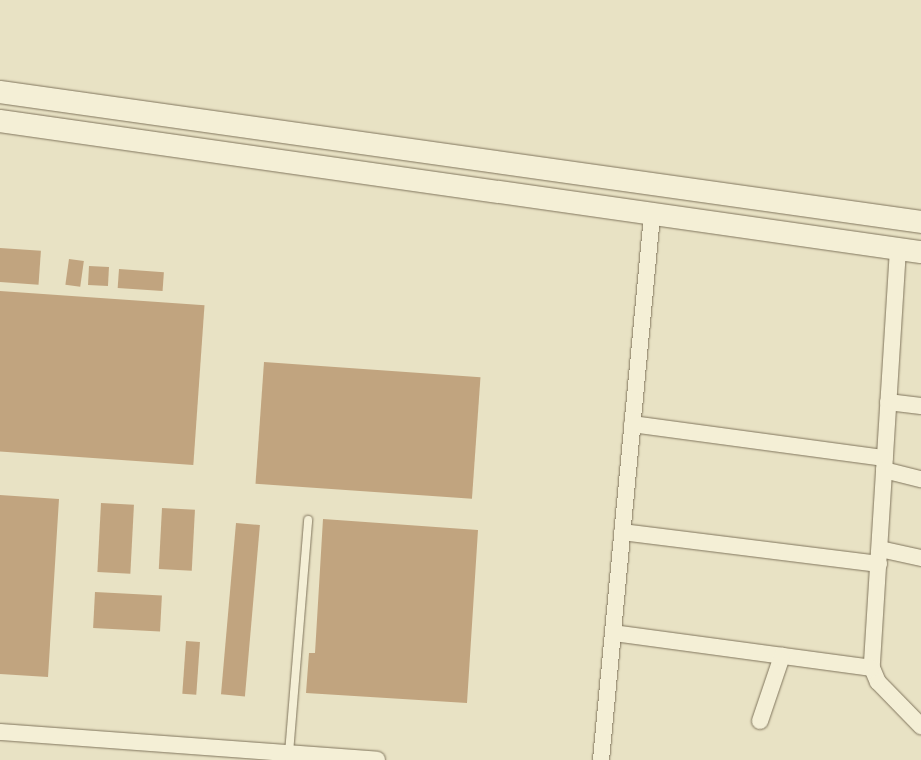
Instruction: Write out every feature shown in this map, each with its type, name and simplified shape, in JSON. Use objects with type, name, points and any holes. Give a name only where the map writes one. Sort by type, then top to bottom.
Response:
[{"type":"main road","points":[[0,92],[921,222]]},
{"type":"main road","points":[[0,121],[921,252]]},
{"type":"street","points":[[601,760],[652,215]]},
{"type":"street","points":[[898,249],[872,668],[878,682],[921,726]]},
{"type":"street","points":[[888,402],[921,406]]},
{"type":"street","points":[[632,424],[885,464],[921,479]]},
{"type":"street","points":[[622,532],[879,556],[921,558]]},
{"type":"street","points":[[613,633],[872,668]]},
{"type":"street","points":[[760,721],[782,656]]},
{"type":"street","points":[[0,732],[210,754],[289,753],[377,760]]},
{"type":"lane","points":[[289,753],[308,520]]},
{"type":"building","points":[[0,248],[41,251],[39,285],[0,282]]},
{"type":"building","points":[[69,259],[84,261],[80,287],[65,285]]},
{"type":"building","points":[[89,266],[109,267],[108,286],[88,285]]},
{"type":"building","points":[[119,269],[164,272],[163,291],[118,288]]},
{"type":"building","points":[[0,291],[205,305],[193,465],[0,451]]},
{"type":"building","points":[[264,362],[480,377],[472,499],[255,484]]},
{"type":"building","points":[[0,495],[59,499],[48,677],[0,674]]},
{"type":"building","points":[[101,503],[134,505],[130,574],[97,572]]},
{"type":"building","points":[[162,508],[195,510],[192,571],[159,569]]},
{"type":"building","points":[[323,519],[478,530],[467,703],[306,693],[309,653],[315,653]]},
{"type":"building","points":[[236,523],[260,525],[245,696],[221,694]]},
{"type":"building","points":[[95,592],[162,596],[160,631],[93,628]]},
{"type":"building","points":[[186,641],[200,642],[196,695],[182,694]]}]
